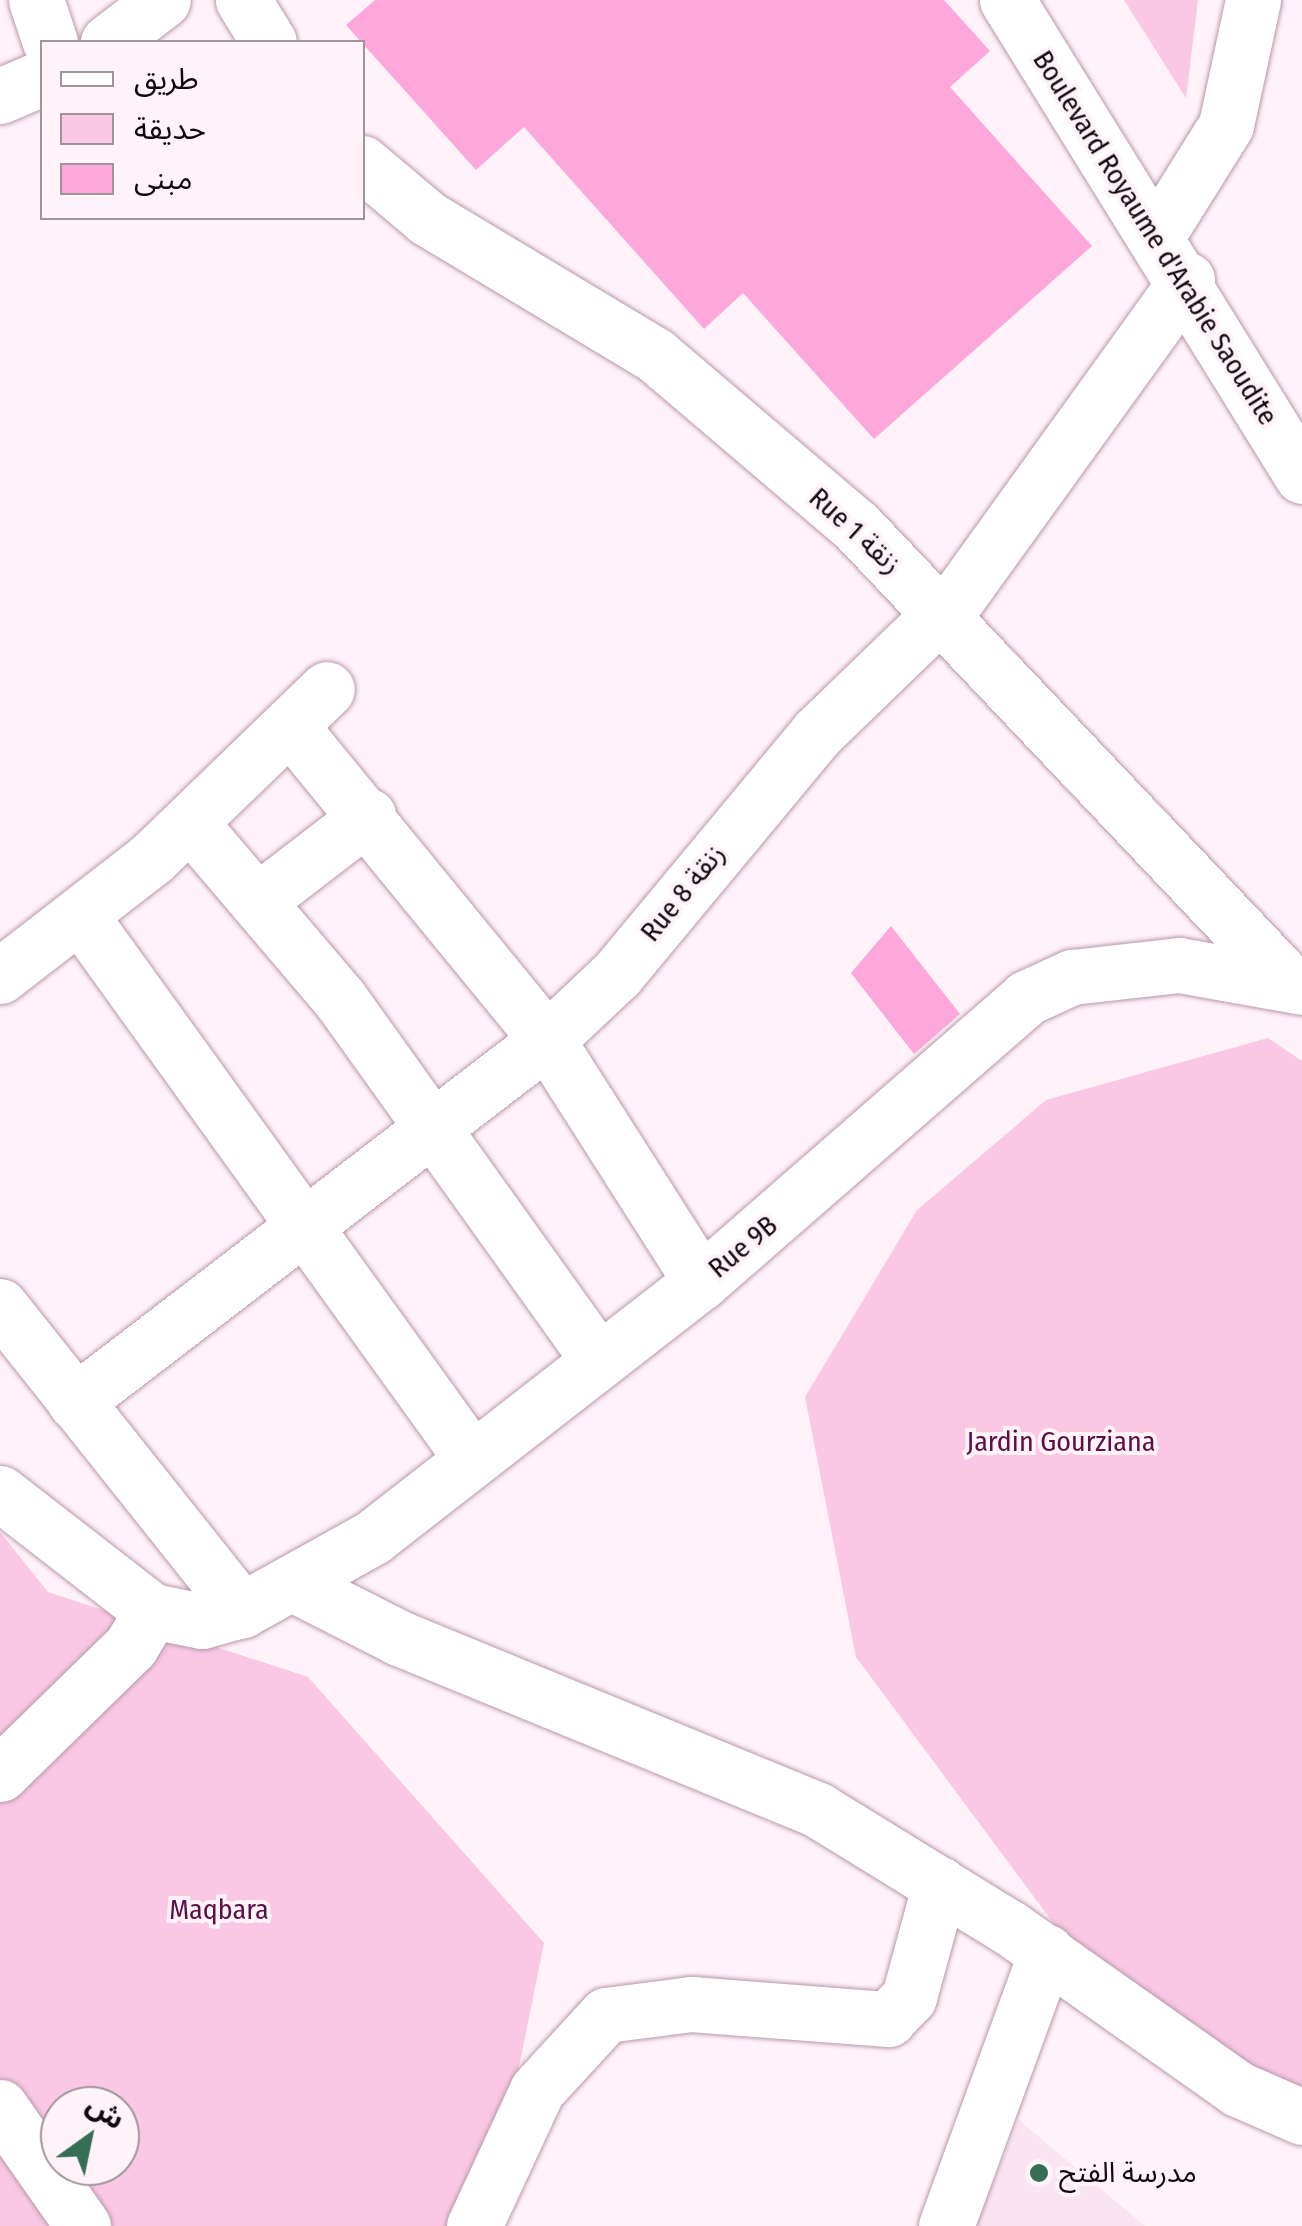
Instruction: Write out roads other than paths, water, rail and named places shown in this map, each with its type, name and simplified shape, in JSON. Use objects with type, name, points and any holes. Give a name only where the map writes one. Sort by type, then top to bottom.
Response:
[{"type":"street","points":[[36,0],[49,40]]},
{"type":"street","points":[[111,40],[163,0]]},
{"type":"street","points":[[243,0],[268,40]]},
{"type":"street","name":"Boulevard Royaume d'Arabie Saoudite","points":[[1006,0],[1187,280],[1302,476]]},
{"type":"street","points":[[1158,234],[1226,125],[1253,0]]},
{"type":"street","points":[[0,96],[40,79]]},
{"type":"street","name":"Rue 1 زنقة","points":[[365,166],[427,218],[655,355],[857,527],[1292,982]]},
{"type":"street","name":"Rue 8 زنقة","points":[[75,1402],[426,1126],[547,1040],[687,896],[817,733],[939,617],[1187,280]]},
{"type":"street","points":[[0,976],[82,918],[190,824],[308,708],[368,816],[547,1040],[701,1282]]},
{"type":"street","points":[[259,900],[368,816]]},
{"type":"street","points":[[190,824],[259,900],[595,1356]]},
{"type":"street","points":[[82,918],[472,1459]]},
{"type":"street","name":"Rue 9B","points":[[199,1614],[296,1585],[472,1459],[595,1356],[701,1282],[1026,998],[1103,970],[1223,966],[1292,982]]},
{"type":"street","points":[[0,1306],[75,1402],[199,1614]]},
{"type":"street","points":[[0,1493],[199,1614]]},
{"type":"street","points":[[296,1585],[400,1638],[802,1802],[1046,1952],[1238,2089],[1302,2117]]},
{"type":"street","points":[[0,1774],[131,1646],[199,1614]]},
{"type":"street","points":[[474,2226],[538,2090],[606,2015],[690,2004],[888,2019],[909,1997],[940,1884]]},
{"type":"street","points":[[946,2226],[1046,1952]]},
{"type":"street","points":[[0,2107],[83,2226]]},
{"type":"place","name":"مدرسة الفتح","points":[[1039,2173]]},
{"type":"park label","name":"Jardin Gourziana","points":[[1061,1442]]},
{"type":"park label","name":"Maqbara","points":[[219,1910]]}]
